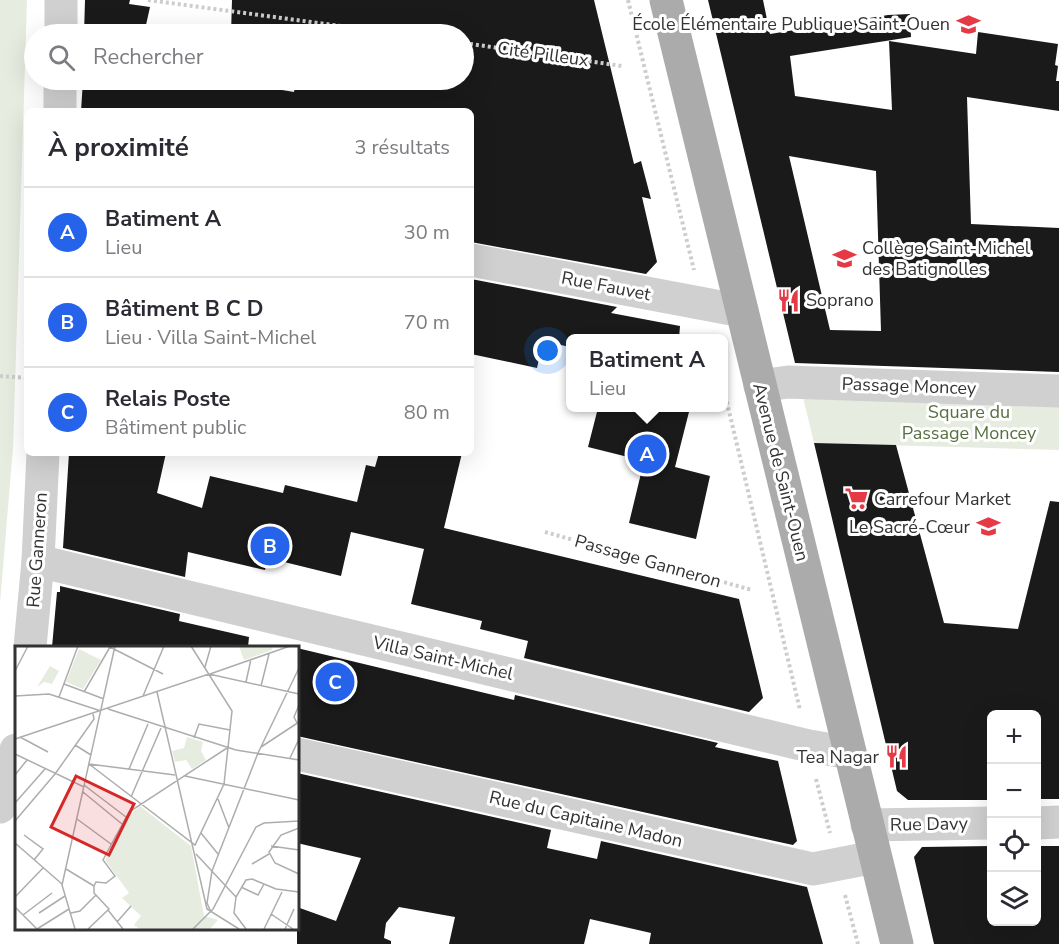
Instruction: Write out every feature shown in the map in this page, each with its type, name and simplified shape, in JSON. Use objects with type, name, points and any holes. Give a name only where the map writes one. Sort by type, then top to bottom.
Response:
[{"type":"main road","name":"Avenue de Saint-Ouen","points":[[666,0],[897,944]]},
{"type":"street","points":[[61,0],[61,24]]},
{"type":"street","points":[[60,90],[60,108]]},
{"type":"street","name":"Rue Fauvet","points":[[474,261],[742,311]]},
{"type":"street","name":"Passage Moncey","points":[[760,386],[788,382],[1059,391]]},
{"type":"street","name":"Rue Ganneron","points":[[30,646],[38,561],[43,456]]},
{"type":"street","name":"Villa Saint-Michel","points":[[38,561],[808,746],[850,753]]},
{"type":"street","name":"Rue du Capitaine Madon","points":[[298,754],[813,870],[875,857]]},
{"type":"street","points":[[0,807],[10,787],[15,756]]},
{"type":"street","points":[[1041,823],[1059,822]]},
{"type":"street","name":"Rue Davy","points":[[867,825],[987,823]]},
{"type":"path","points":[[148,0],[326,24]]},
{"type":"path","points":[[628,0],[702,305]]},
{"type":"path","name":"Cité Pilleux","points":[[474,44],[622,66]]},
{"type":"path","points":[[0,376],[24,378]]},
{"type":"path","name":"Avenue de Saint-Ouen","points":[[728,411],[802,716]]},
{"type":"path","name":"Passage Ganneron","points":[[545,532],[752,590]]},
{"type":"path","points":[[816,776],[831,839]]},
{"type":"path","points":[[844,892],[858,944]]},
{"type":"green space","points":[[0,0],[27,0],[26,24],[24,24],[24,90],[13,448],[0,603]]},
{"type":"green space","name":"Square du Passage Moncey","points":[[802,393],[1059,400],[1059,450],[814,443]]},
{"type":"building","points":[[85,0],[130,0],[129,4],[150,7],[146,24],[84,24]]},
{"type":"building","points":[[232,0],[594,0],[634,164],[641,161],[651,199],[642,197],[657,262],[646,274],[474,243],[474,108],[81,108],[82,90],[282,90],[294,92],[294,90],[474,90],[474,24],[231,24]]},
{"type":"building","points":[[708,0],[763,0],[770,34],[888,15],[910,14],[911,37],[790,56],[795,96],[892,110],[889,41],[976,54],[978,32],[1058,44],[1055,65],[1058,66],[1056,81],[1059,81],[1059,111],[967,97],[971,224],[1059,228],[1059,372],[795,363]],"holes":[[[789,156],[876,171],[881,331],[830,330]]]},
{"type":"building","points":[[474,280],[617,307],[611,313],[680,326],[679,334],[566,334],[566,346],[543,341],[537,368],[474,355]]},
{"type":"building","points":[[597,412],[689,412],[675,467],[710,476],[696,539],[629,523],[644,461],[588,447]]},
{"type":"building","points":[[814,443],[896,445],[944,623],[1018,629],[1050,501],[1059,502],[1059,799],[1041,799],[1041,710],[987,710],[987,800],[908,800],[897,791]]},
{"type":"building","points":[[69,456],[165,456],[157,493],[202,508],[210,476],[283,493],[285,485],[357,502],[366,465],[375,467],[378,456],[461,456],[444,528],[739,599],[763,698],[749,712],[524,658],[528,641],[480,629],[482,621],[411,604],[424,549],[351,532],[341,576],[268,558],[265,570],[188,552],[185,577],[63,548]]},
{"type":"building","points":[[60,586],[180,614],[179,621],[249,637],[248,646],[52,646],[57,592],[60,592]]},
{"type":"building","points":[[298,648],[514,700],[515,695],[718,743],[715,747],[778,761],[797,841],[793,845],[298,736]]},
{"type":"building","points":[[298,773],[551,830],[547,848],[597,859],[601,841],[807,887],[823,944],[649,944],[651,933],[590,919],[584,944],[449,944],[455,917],[399,907],[386,923],[384,938],[391,941],[391,944],[297,944],[298,907],[336,921],[361,858],[298,843]]},
{"type":"building","points":[[987,846],[987,926],[1041,926],[1041,846],[1059,846],[1059,944],[934,944],[914,857],[922,847]]},
{"type":"place","name":"École Élémentaire Publique Saint-Ouen","points":[[968,24]]},
{"type":"place","name":"Collège Saint-Michel des Batignolles","points":[[844,258]]},
{"type":"place","name":"Soprano","points":[[788,300]]},
{"type":"place","name":"Batiment A","points":[[647,454]]},
{"type":"place","name":"Carrefour Market","points":[[856,499]]},
{"type":"place","name":"Le Sacré-Cœur","points":[[988,527]]},
{"type":"place","name":"Bâtiment B C D","points":[[270,546]]},
{"type":"place","name":"Relais Poste","points":[[335,682]]},
{"type":"place","name":"Tea Nagar","points":[[897,757]]}]
